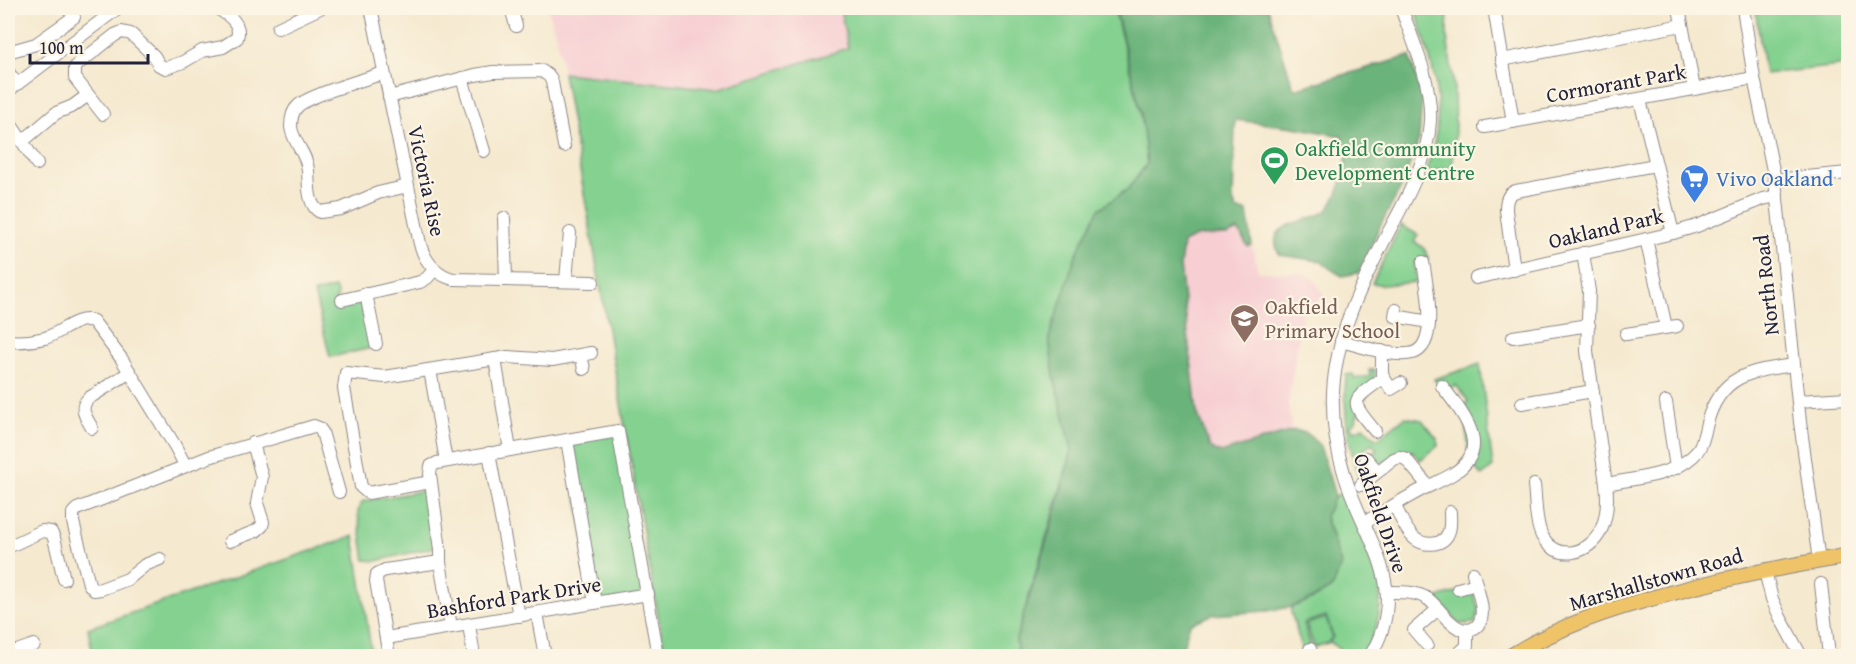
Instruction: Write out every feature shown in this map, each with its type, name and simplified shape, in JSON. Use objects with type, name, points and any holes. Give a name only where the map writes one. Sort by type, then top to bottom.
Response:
[{"type":"main road","name":"Marshallstown Road","points":[[1511,657],[1556,631],[1585,619],[1697,586],[1848,556]]},
{"type":"street","points":[[8,72],[12,88],[118,8]]},
{"type":"street","points":[[103,114],[75,78],[75,68],[119,33],[131,34],[154,56],[159,65],[166,68],[183,62],[202,51],[223,47],[235,41],[239,35],[237,25],[217,8]]},
{"type":"street","points":[[278,28],[320,8]]},
{"type":"street","name":"Victoria Rise","points":[[371,8],[421,249],[434,270]]},
{"type":"street","points":[[511,8],[516,26]]},
{"type":"street","name":"Oakfield Drive","points":[[1370,657],[1384,620],[1387,591],[1382,564],[1344,473],[1337,440],[1333,393],[1346,323],[1418,173],[1427,140],[1430,120],[1424,72],[1401,8]]},
{"type":"street","points":[[1494,8],[1513,122]]},
{"type":"street","points":[[1679,8],[1694,89]]},
{"type":"street","name":"North Road","points":[[1743,8],[1754,78],[1775,180],[1798,401],[1819,561]]},
{"type":"street","points":[[8,52],[36,44],[74,17]]},
{"type":"street","points":[[1502,60],[1682,25]]},
{"type":"street","points":[[389,96],[462,78],[511,70],[538,70],[547,73],[552,82],[564,146]]},
{"type":"street","points":[[384,73],[300,104],[292,117],[292,132],[307,162],[313,206],[320,212],[341,209],[374,195],[408,186]]},
{"type":"street","points":[[462,78],[484,151]]},
{"type":"street","name":"Cormorant Park","points":[[1485,127],[1754,78]]},
{"type":"street","points":[[23,141],[56,114],[73,106],[88,94]]},
{"type":"street","points":[[1640,100],[1673,233]]},
{"type":"street","points":[[8,120],[37,164]]},
{"type":"street","points":[[1514,270],[1506,210],[1510,194],[1655,165]]},
{"type":"street","points":[[1775,180],[1848,172]]},
{"type":"street","name":"Oakland Park","points":[[1476,278],[1673,233],[1697,226],[1763,199],[1777,196]]},
{"type":"street","points":[[504,219],[506,280]]},
{"type":"street","points":[[566,281],[570,233]]},
{"type":"street","points":[[1626,334],[1671,326],[1646,239]]},
{"type":"street","points":[[1534,485],[1539,525],[1543,538],[1552,548],[1568,553],[1583,550],[1597,538],[1607,513],[1606,484],[1587,351],[1589,291],[1583,253]]},
{"type":"street","points":[[1341,341],[1382,351],[1406,353],[1419,350],[1426,342],[1429,322],[1429,300],[1423,262]]},
{"type":"street","points":[[342,300],[420,282],[434,270],[442,276],[453,279],[593,282]]},
{"type":"street","points":[[366,294],[376,344]]},
{"type":"street","points":[[1395,317],[1429,322]]},
{"type":"street","points":[[8,341],[44,338],[80,320],[88,319],[97,325],[130,372],[185,465]]},
{"type":"street","points":[[1513,337],[1588,325]]},
{"type":"street","points":[[1382,351],[1383,378],[1391,389],[1401,383]]},
{"type":"street","points":[[431,482],[368,493],[361,487],[344,388],[346,373],[385,378],[508,357],[552,360],[586,353],[584,369]]},
{"type":"street","points":[[495,359],[510,450]]},
{"type":"street","points":[[1606,484],[1654,475],[1676,468],[1698,450],[1711,409],[1718,395],[1727,385],[1737,378],[1794,365]]},
{"type":"street","points":[[430,370],[446,461]]},
{"type":"street","points":[[92,428],[82,410],[84,403],[88,398],[130,372]]},
{"type":"street","points":[[1375,430],[1357,409],[1357,399],[1383,378]]},
{"type":"street","points":[[1364,523],[1461,467],[1468,460],[1472,438],[1467,423],[1442,386]]},
{"type":"street","points":[[1522,403],[1593,391]]},
{"type":"street","points":[[1798,401],[1848,398]]},
{"type":"street","points":[[1666,402],[1676,468]]},
{"type":"street","points":[[1354,427],[1364,418]]},
{"type":"street","points":[[160,559],[139,568],[128,579],[94,590],[89,584],[73,522],[73,513],[77,509],[185,465],[310,426],[318,427],[322,432],[339,492]]},
{"type":"street","points":[[451,627],[440,562],[431,465],[618,431],[658,657]]},
{"type":"street","points":[[567,440],[595,603]]},
{"type":"street","points":[[230,541],[256,531],[263,522],[257,503],[262,477],[253,443]]},
{"type":"street","points":[[489,453],[519,616]]},
{"type":"street","points":[[1361,484],[1395,458],[1402,457],[1428,486]]},
{"type":"street","points":[[1366,458],[1377,471]]},
{"type":"street","points":[[1395,506],[1408,531],[1425,544],[1440,541],[1448,535],[1450,512]]},
{"type":"street","points":[[8,547],[42,531],[51,532],[64,579]]},
{"type":"street","points":[[390,657],[376,581],[378,574],[385,570],[440,562]]},
{"type":"street","points":[[1765,571],[1776,608],[1801,657]]},
{"type":"street","points":[[1387,591],[1421,596],[1430,601],[1457,627],[1467,630],[1478,625],[1482,618],[1482,607],[1474,579],[1458,589]]},
{"type":"street","points":[[1821,584],[1829,657]]},
{"type":"street","name":"Bashford Park Drive","points":[[386,638],[648,594]]},
{"type":"street","points":[[1427,645],[1414,630],[1438,609]]},
{"type":"street","points":[[537,613],[545,657]]},
{"type":"street","points":[[469,625],[474,657]]},
{"type":"street","points":[[1456,657],[1467,645],[1467,630]]},
{"type":"street","points":[[8,654],[34,645]]},
{"type":"shaded area","points":[[548,8],[840,8],[848,48],[717,89],[563,73]]},
{"type":"shaded area","name":"Oakfield Primary School","points":[[1239,230],[1242,240],[1248,247],[1252,245],[1258,272],[1302,273],[1313,278],[1325,296],[1302,315],[1288,404],[1292,431],[1221,453],[1210,449],[1197,412],[1180,266],[1183,243],[1198,236],[1227,235]]},
{"type":"green space","points":[[840,8],[1114,8],[1141,113],[1147,164],[1128,189],[1098,210],[1049,338],[1054,376],[1072,450],[1016,639],[1018,656],[665,656],[563,73],[717,89],[848,48]]},
{"type":"green space","points":[[1115,8],[1268,8],[1294,89],[1410,56],[1422,98],[1419,139],[1401,188],[1379,228],[1359,273],[1342,276],[1320,261],[1280,255],[1276,244],[1277,235],[1291,224],[1326,211],[1337,193],[1346,161],[1342,136],[1294,127],[1235,120],[1233,201],[1237,210],[1247,211],[1252,245],[1248,247],[1238,230],[1227,235],[1198,236],[1183,243],[1180,266],[1197,412],[1210,448],[1221,453],[1295,430],[1308,434],[1320,446],[1335,496],[1325,517],[1341,564],[1333,587],[1313,599],[1292,607],[1212,615],[1190,624],[1182,656],[1018,656],[1016,639],[1057,507],[1072,450],[1054,376],[1049,338],[1075,257],[1098,210],[1128,189],[1147,164],[1141,113]]},
{"type":"green space","points":[[1415,8],[1448,8],[1447,36],[1454,88],[1455,132],[1452,168],[1425,172],[1437,126],[1437,92]]},
{"type":"green space","points":[[1755,8],[1848,8],[1848,65],[1765,74]]},
{"type":"green space","points":[[1401,225],[1418,235],[1414,242],[1424,249],[1428,260],[1415,263],[1416,282],[1383,285],[1372,283]]},
{"type":"green space","points":[[335,288],[338,296],[336,304],[339,306],[361,300],[372,348],[330,357],[314,293]]},
{"type":"green space","points":[[1480,364],[1493,467],[1482,476],[1470,465],[1464,406],[1468,401],[1456,385],[1451,388],[1439,385],[1434,379]]},
{"type":"green space","points":[[1369,370],[1375,370],[1373,383],[1357,414],[1356,421],[1350,426],[1355,431],[1363,427],[1377,439],[1405,417],[1422,420],[1438,440],[1438,446],[1420,460],[1412,451],[1407,455],[1378,464],[1369,456],[1377,450],[1372,443],[1359,454],[1369,469],[1368,474],[1359,480],[1347,428],[1346,375],[1353,374],[1355,379],[1370,376]]},
{"type":"green space","points":[[618,431],[648,594],[595,603],[567,440]]},
{"type":"green space","points":[[1348,491],[1373,553],[1380,593],[1379,613],[1374,634],[1363,656],[1338,656],[1341,651],[1330,642],[1333,636],[1326,616],[1304,623],[1311,647],[1302,649],[1291,612],[1292,607],[1313,599],[1334,541],[1325,517],[1335,496]]},
{"type":"green space","points":[[426,492],[435,547],[376,561],[365,560],[358,514],[361,504],[364,501]]},
{"type":"green space","points":[[354,536],[372,656],[93,656],[88,628]]},
{"type":"green space","points":[[1466,590],[1473,592],[1479,611],[1475,623],[1459,624],[1436,598]]},
{"type":"green space","points":[[1326,618],[1332,636],[1328,643],[1314,647],[1306,624]]},
{"type":"place","name":"Oakfield Community Development Centre","points":[[1274,186]]},
{"type":"place","name":"Vivo Oakland","points":[[1695,204]]},
{"type":"place","name":"Oakfield Primary School","points":[[1244,344]]}]
